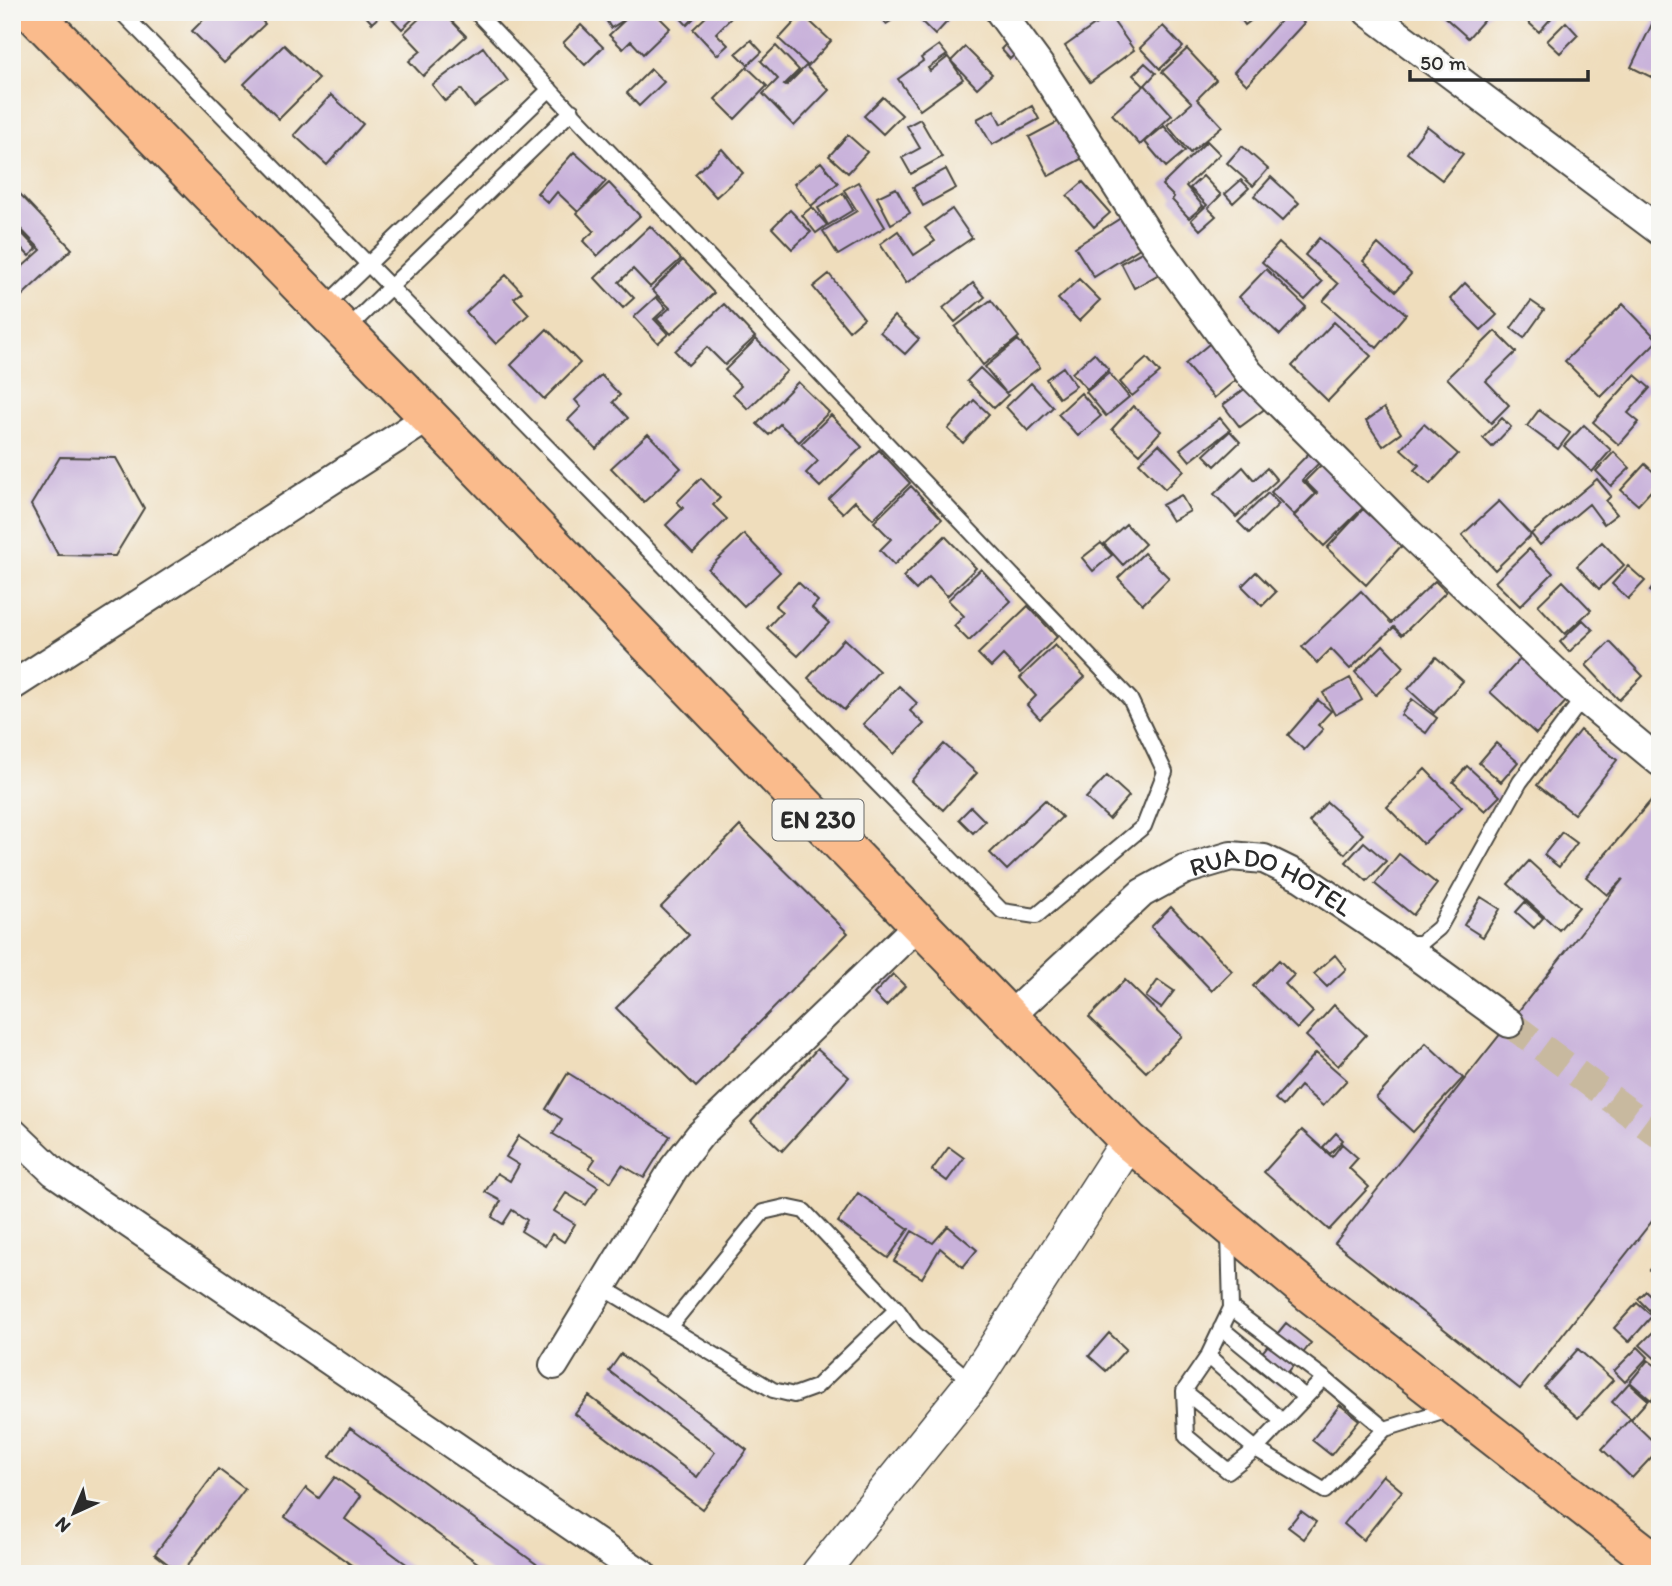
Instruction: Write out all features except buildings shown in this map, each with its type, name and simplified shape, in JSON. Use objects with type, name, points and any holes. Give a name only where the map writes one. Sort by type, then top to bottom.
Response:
[{"type":"main road","name":"EN 230","points":[[33,12],[1129,1141],[1310,1293],[1660,1566]]},
{"type":"street","points":[[1000,12],[1040,65],[1149,236],[1249,373],[1409,533],[1583,698],[1660,762]]},
{"type":"street","points":[[1368,12],[1660,231]]},
{"type":"street","points":[[12,686],[429,417]]},
{"type":"street","name":"RUA DO HOTEL","points":[[1009,1017],[1142,893],[1184,870],[1231,856],[1264,859],[1301,877],[1399,943],[1509,1023]]},
{"type":"street","points":[[554,1365],[674,1168],[700,1135],[919,925]]},
{"type":"street","points":[[12,1132],[54,1172],[642,1574]]},
{"type":"street","points":[[819,1574],[973,1383],[1129,1141]]},
{"type":"lane","points":[[121,12],[1002,911],[1036,916],[1144,826],[1165,772],[1130,699],[477,12]]},
{"type":"lane","points":[[334,320],[368,264],[551,89]]},
{"type":"lane","points":[[334,320],[390,288],[572,111]]},
{"type":"lane","points":[[1399,943],[1421,943],[1439,928],[1520,782],[1583,698]]},
{"type":"lane","points":[[670,1326],[763,1212],[785,1207],[804,1211],[897,1309],[914,1333],[973,1383]]},
{"type":"lane","points":[[1229,1226],[1231,1308],[1208,1356],[1184,1391],[1185,1436],[1228,1471],[1256,1449],[1324,1378]]},
{"type":"lane","points":[[602,1287],[773,1390],[794,1395],[816,1387],[897,1309]]},
{"type":"lane","points":[[1231,1308],[1324,1378],[1385,1429]]},
{"type":"lane","points":[[1221,1328],[1305,1397]]},
{"type":"lane","points":[[1208,1356],[1282,1421]]},
{"type":"lane","points":[[1184,1391],[1256,1449],[1325,1491],[1385,1429],[1455,1406]]},
{"type":"tunnel","points":[[1509,1023],[1660,1135]]}]
